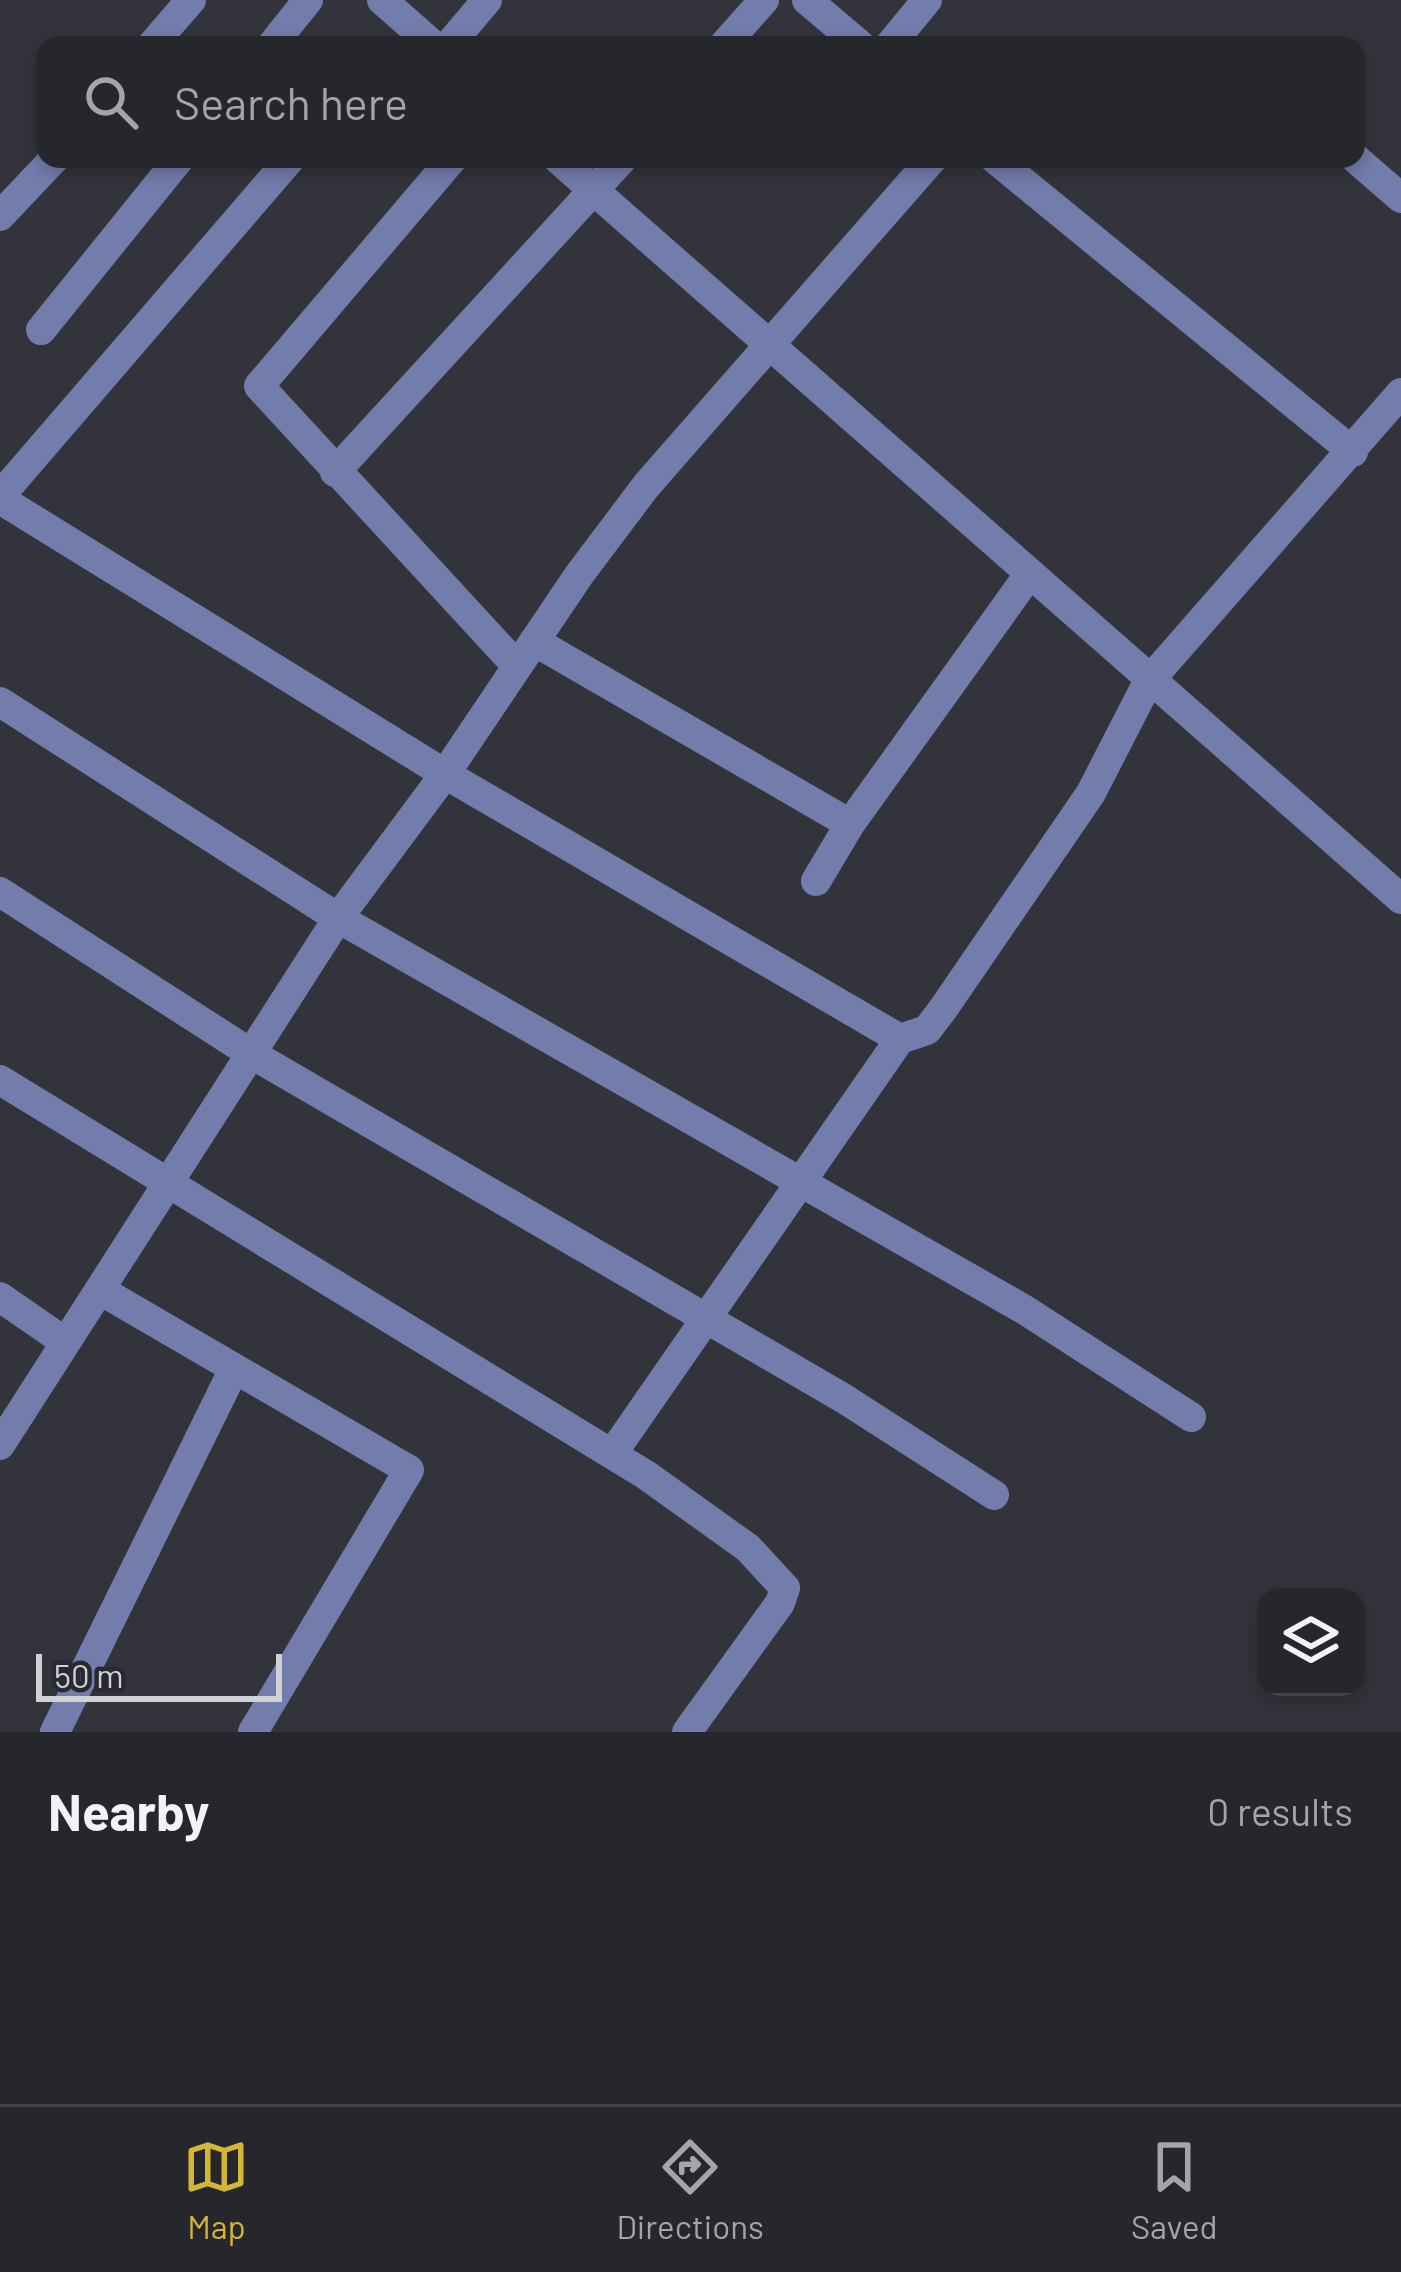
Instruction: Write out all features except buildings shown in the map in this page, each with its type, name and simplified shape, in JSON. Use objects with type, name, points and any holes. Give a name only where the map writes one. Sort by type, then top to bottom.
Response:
[{"type":"street","points":[[160,36],[191,0]]},
{"type":"street","points":[[279,36],[308,0]]},
{"type":"street","points":[[382,0],[398,34]]},
{"type":"street","points":[[457,36],[487,0]]},
{"type":"street","points":[[732,36],[764,0]]},
{"type":"street","points":[[806,0],[849,36]]},
{"type":"street","points":[[897,36],[927,0]]},
{"type":"street","points":[[1365,167],[1401,198]]},
{"type":"street","points":[[0,216],[45,168]]},
{"type":"street","points":[[40,330],[172,168]]},
{"type":"street","points":[[282,168],[0,498],[445,774],[900,1039]]},
{"type":"street","points":[[444,168],[259,386],[335,472],[526,654],[850,824]]},
{"type":"street","points":[[568,168],[1148,682],[1401,898]]},
{"type":"street","points":[[335,472],[614,168]]},
{"type":"street","points":[[0,1445],[338,918],[646,486],[770,350],[924,168]]},
{"type":"street","points":[[1006,168],[1353,452]]},
{"type":"street","points":[[612,1454],[705,1317],[805,1183],[900,1039],[927,1030],[943,1009],[1091,793],[1148,682],[1401,394]]},
{"type":"street","points":[[816,880],[850,824],[1028,576]]},
{"type":"street","points":[[0,702],[338,918],[1025,1310],[1191,1417]]},
{"type":"street","points":[[0,892],[250,1053],[705,1317],[994,1495]]},
{"type":"street","points":[[0,1080],[168,1187],[612,1454],[748,1548],[784,1588],[780,1603],[687,1732]]},
{"type":"street","points":[[100,1291],[409,1470],[253,1732]]},
{"type":"street","points":[[0,1297],[65,1342]]},
{"type":"street","points":[[55,1732],[234,1369]]}]
